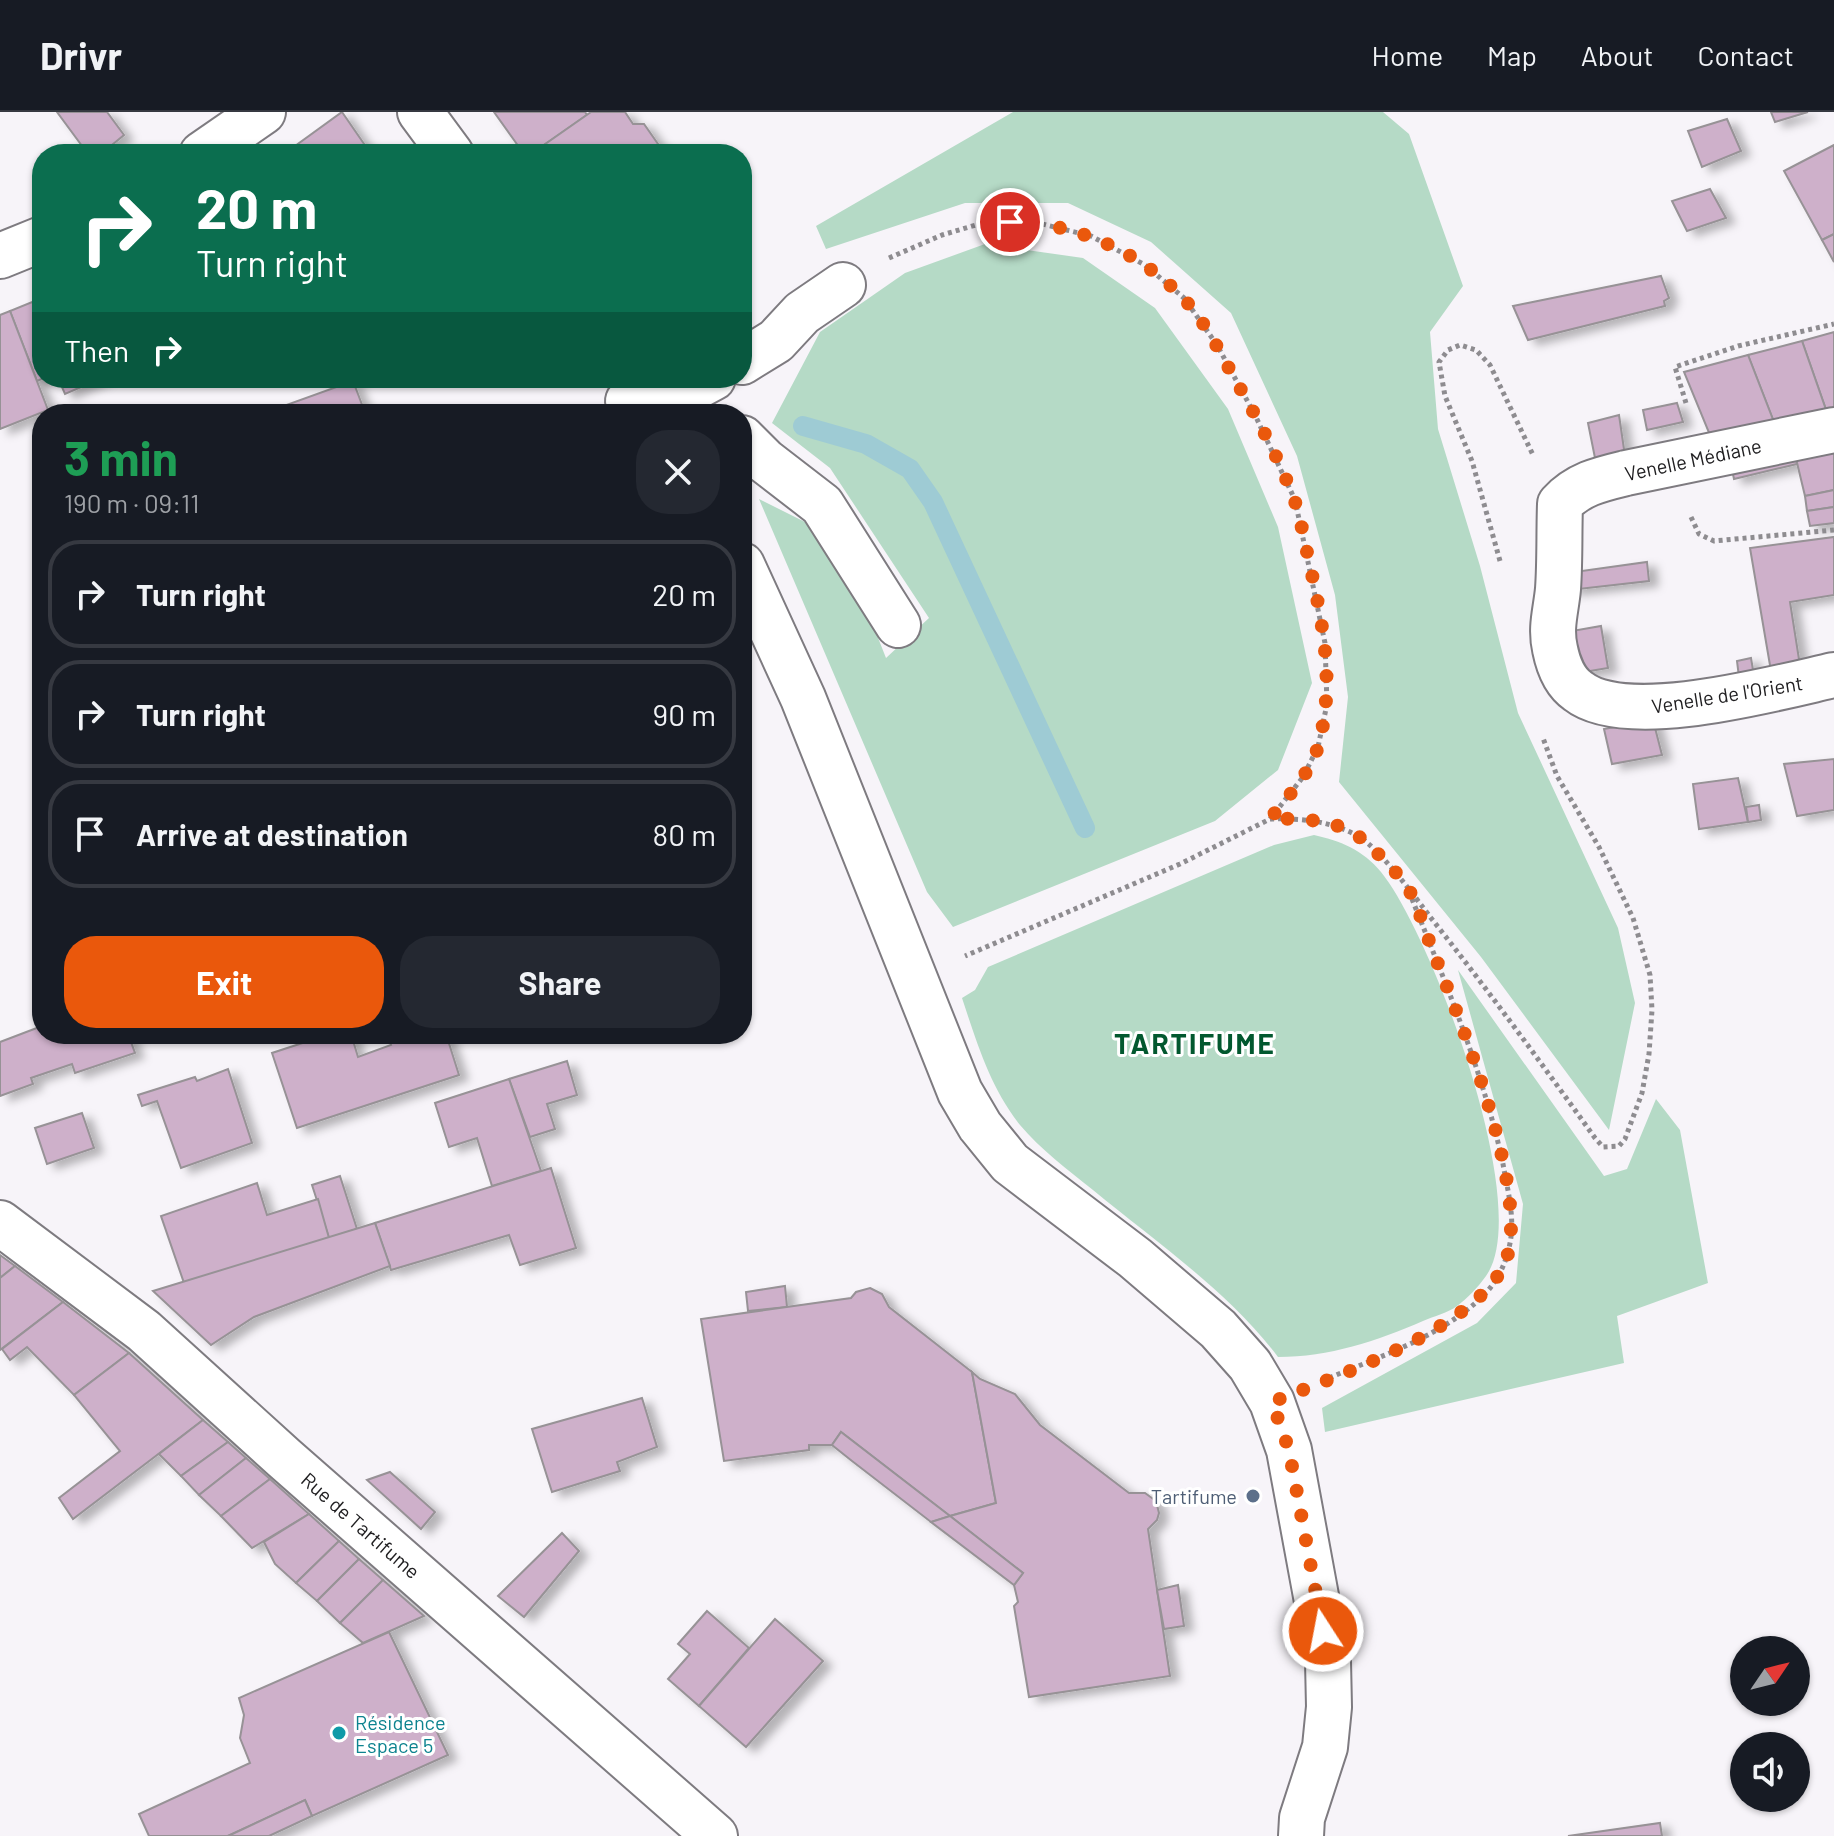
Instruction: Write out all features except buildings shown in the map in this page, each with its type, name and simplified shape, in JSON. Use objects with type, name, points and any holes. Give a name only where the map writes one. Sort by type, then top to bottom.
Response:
[{"type":"street","points":[[217,144],[263,112]]},
{"type":"street","points":[[420,112],[444,144]]},
{"type":"street","points":[[0,256],[32,243]]},
{"type":"street","points":[[752,356],[776,341],[802,313],[843,285]]},
{"type":"street","points":[[627,398],[676,398],[708,394]]},
{"type":"street","name":"Venelle Médiane","points":[[1560,504],[1572,491],[1598,479],[1834,430]]},
{"type":"street","points":[[752,448],[822,505],[898,625]]},
{"type":"street","name":"Venelle de l'Orient","points":[[1560,504],[1558,592],[1551,624],[1563,675],[1578,692],[1610,705],[1658,709],[1834,675]]},
{"type":"street","points":[[752,587],[803,698],[960,1092],[980,1126],[1010,1163],[1135,1258],[1218,1329],[1250,1365],[1272,1402],[1289,1450],[1328,1661],[1329,1707],[1325,1747],[1302,1818],[1301,1836]]},
{"type":"street","name":"Rue de Tartifume","points":[[0,1223],[144,1331],[715,1836]]},
{"type":"path","points":[[843,285],[878,263],[942,235],[986,222],[1034,222],[1091,236],[1145,265],[1184,298],[1224,359],[1255,415],[1295,500],[1325,643],[1327,704],[1318,747],[1303,777],[1270,819]]},
{"type":"path","points":[[1703,457],[1675,367],[1738,346],[1834,324]]},
{"type":"path","points":[[1502,571],[1472,461],[1445,396],[1439,362],[1448,350],[1460,345],[1476,350],[1490,365],[1503,386],[1518,427]]},
{"type":"path","points":[[1689,512],[1699,534],[1714,541],[1834,530]]},
{"type":"path","points":[[916,977],[1180,864],[1270,819],[1297,818],[1327,823],[1361,837],[1406,885],[1502,1008],[1595,1138],[1603,1147],[1619,1146],[1625,1139],[1645,1080],[1652,1010],[1650,975],[1633,918],[1599,847],[1557,776],[1539,726]]},
{"type":"path","points":[[1272,1402],[1393,1350],[1460,1316],[1484,1294],[1503,1269],[1512,1235],[1509,1193],[1483,1087],[1451,996],[1406,885]]},
{"type":"green space","points":[[1013,112],[1383,112],[1409,134],[1463,286],[1430,332],[1438,429],[1480,566],[1518,713],[1618,928],[1635,1003],[1609,1130],[1481,957],[1339,782],[1348,697],[1335,595],[1297,456],[1231,313],[1151,242],[1068,203],[965,203],[826,249],[816,226]]},
{"type":"green space","points":[[985,244],[1083,258],[1155,308],[1228,409],[1278,527],[1312,683],[1278,770],[1215,821],[953,927],[927,892],[759,499],[805,522],[867,610],[886,658],[929,618],[830,468],[772,423],[820,332],[905,273]]},
{"type":"green space","points":[[1314,835],[1351,848],[1374,864],[1402,904],[1425,951],[1471,1071],[1487,1134],[1497,1193],[1498,1242],[1486,1276],[1469,1296],[1449,1311],[1352,1346],[1316,1354],[1278,1357],[1214,1289],[1055,1159],[1020,1125],[992,1080],[962,998],[975,990],[988,967],[1274,845]]},
{"type":"green space","points":[[1458,970],[1604,1176],[1627,1169],[1656,1099],[1680,1130],[1708,1283],[1617,1316],[1624,1363],[1325,1432],[1322,1408],[1477,1323],[1516,1283],[1523,1204]]},
{"type":"waterway","points":[[803,426],[866,444],[910,469],[933,502],[1085,828]]},
{"type":"place","name":"Tartifume","points":[[1253,1496]]},
{"type":"place","name":"Résidence Espace 5","points":[[339,1733]]},
{"type":"district","name":"TARTIFUME","points":[[1195,1043]]},
{"type":"route","points":[[1010,222],[1034,222],[1091,236],[1145,265],[1184,298],[1217,345],[1255,415],[1295,500],[1325,643],[1327,704],[1318,747],[1303,777],[1270,819],[1297,818],[1327,823],[1361,837],[1406,885],[1451,996],[1483,1087],[1499,1146],[1509,1193],[1512,1235],[1503,1269],[1484,1294],[1460,1316],[1427,1334],[1272,1402],[1289,1450],[1323,1631]]}]
